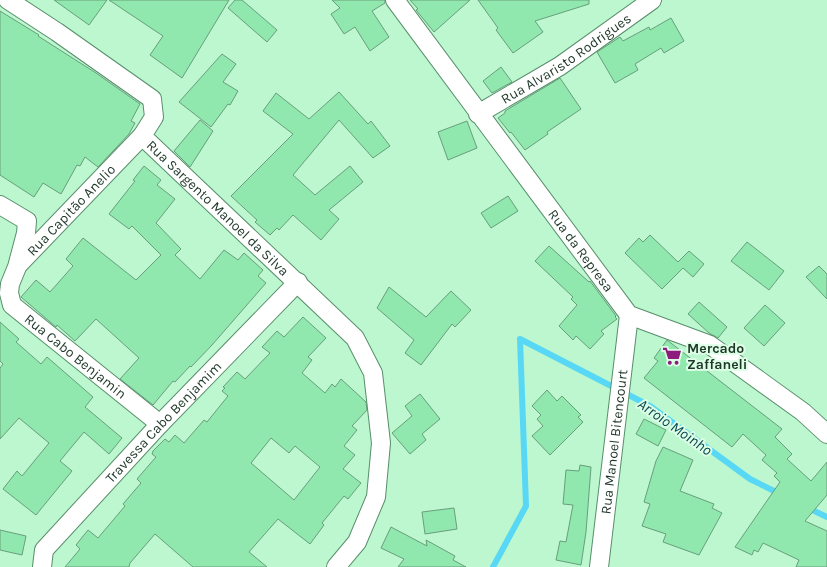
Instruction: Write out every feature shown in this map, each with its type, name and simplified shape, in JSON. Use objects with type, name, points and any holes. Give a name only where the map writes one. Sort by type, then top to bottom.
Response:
[{"type":"street","name":"Rua Sargento Manoel da Silva","points":[[8,0],[152,99],[154,117],[142,136],[355,338],[373,373],[381,443],[376,497],[357,542],[336,567]]},
{"type":"street","name":"Rua da Represa","points":[[395,0],[629,315]]},
{"type":"street","name":"Rua Alvaristo Rodrigues","points":[[478,114],[560,66],[652,0]]},
{"type":"street","name":"Rua Capitão Anelio","points":[[0,282],[17,267],[142,136]]},
{"type":"street","name":"Rua Cabo Benjamin","points":[[0,205],[27,221],[26,233],[8,293],[12,305],[160,424]]},
{"type":"street","name":"Travessa Cabo Benjamim","points":[[42,567],[44,550],[160,424],[298,282]]},
{"type":"street","points":[[629,315],[710,345],[803,412],[827,434]]},
{"type":"street","name":"Rua Manoel Bitencourt","points":[[599,567],[629,315]]},
{"type":"building","points":[[54,0],[107,0],[89,25]]},
{"type":"building","points":[[109,0],[229,0],[182,78],[150,55],[163,36]]},
{"type":"building","points":[[235,0],[242,0],[277,30],[267,42],[228,8]]},
{"type":"building","points":[[332,0],[385,0],[385,3],[372,11],[389,37],[370,51],[355,27],[344,34],[331,14],[340,8]]},
{"type":"building","points":[[410,0],[470,0],[434,32]]},
{"type":"building","points":[[478,0],[589,0],[589,4],[535,21],[543,32],[513,53],[496,30],[498,28]]},
{"type":"building","points":[[0,11],[39,35],[140,104],[131,121],[135,123],[129,134],[98,167],[85,157],[80,166],[77,165],[61,194],[43,183],[34,197],[0,175]]},
{"type":"building","points":[[671,18],[684,41],[664,53],[661,48],[635,64],[638,70],[615,83],[597,52],[620,37],[623,41],[649,27],[650,30]]},
{"type":"building","points":[[222,54],[236,64],[223,82],[238,91],[230,105],[228,104],[211,127],[179,102]]},
{"type":"building","points":[[501,67],[512,82],[492,93],[483,81]]},
{"type":"building","points":[[560,78],[581,109],[547,132],[548,134],[525,150],[498,118],[505,111]]},
{"type":"building","points":[[339,92],[368,124],[371,121],[390,146],[373,158],[339,120],[293,175],[315,195],[350,166],[363,182],[329,210],[339,219],[321,240],[293,215],[279,230],[277,228],[270,235],[231,196],[293,134],[263,111],[276,93],[309,119]]},
{"type":"building","points":[[200,120],[213,131],[190,167],[174,151]]},
{"type":"building","points":[[467,121],[477,148],[448,160],[438,132]]},
{"type":"building","points":[[144,166],[161,180],[157,185],[175,199],[156,223],[181,249],[175,255],[200,279],[224,250],[238,260],[244,253],[263,270],[258,276],[266,283],[212,345],[175,382],[173,381],[153,405],[120,379],[139,358],[96,319],[75,341],[21,297],[36,280],[50,292],[73,266],[66,259],[83,238],[136,280],[161,255],[132,226],[129,229],[109,214],[135,181],[133,180]]},
{"type":"building","points":[[508,196],[518,211],[491,228],[481,213]]},
{"type":"building","points":[[650,235],[678,262],[689,251],[704,264],[693,277],[683,268],[662,289],[625,253],[639,238],[643,242]]},
{"type":"building","points":[[747,242],[784,271],[769,290],[731,261]]},
{"type":"building","points":[[549,246],[590,281],[616,316],[617,319],[601,331],[604,334],[590,349],[576,336],[573,340],[559,326],[577,305],[571,299],[573,297],[535,261]]},
{"type":"building","points":[[819,266],[827,274],[827,299],[806,277]]},
{"type":"building","points":[[389,287],[426,317],[451,291],[471,310],[455,327],[452,324],[421,365],[405,353],[414,340],[377,308]]},
{"type":"building","points":[[699,302],[727,327],[718,338],[709,333],[688,314]]},
{"type":"building","points":[[765,305],[785,323],[764,346],[744,328]]},
{"type":"building","points":[[303,317],[326,338],[308,357],[312,360],[302,373],[325,393],[332,384],[335,387],[341,379],[366,402],[367,410],[352,426],[357,430],[344,446],[355,455],[343,469],[361,483],[348,499],[344,496],[322,523],[324,525],[310,544],[278,519],[249,552],[267,567],[193,567],[155,534],[130,563],[129,567],[65,567],[80,549],[76,545],[88,530],[98,538],[125,506],[123,504],[141,483],[137,479],[156,457],[152,454],[153,451],[165,439],[169,442],[175,435],[184,443],[204,420],[207,422],[228,396],[222,391],[225,388],[223,387],[237,372],[245,379],[270,353],[262,347],[277,331],[284,337]],"holes":[[[271,438],[289,453],[295,446],[320,467],[294,500],[251,463]]]},
{"type":"building","points":[[0,322],[19,339],[16,342],[41,364],[47,357],[93,397],[85,407],[122,438],[109,454],[84,432],[60,461],[72,471],[36,515],[3,489],[17,471],[22,476],[49,443],[19,418],[0,439],[0,368],[3,364],[0,361]]},
{"type":"building","points":[[667,340],[782,429],[775,437],[792,454],[787,459],[811,481],[827,462],[827,495],[805,521],[827,531],[827,567],[796,567],[799,560],[763,543],[758,552],[754,550],[752,555],[735,547],[780,482],[774,476],[777,473],[762,460],[766,455],[743,434],[732,447],[644,378],[658,361],[654,358]]},
{"type":"building","points":[[547,390],[557,401],[562,396],[581,415],[578,417],[583,422],[550,455],[532,436],[543,426],[537,419],[541,415],[532,406]]},
{"type":"building","points":[[420,394],[440,419],[422,434],[426,440],[410,454],[392,433],[412,416],[405,406]]},
{"type":"building","points":[[644,419],[666,430],[658,446],[636,434]]},
{"type":"building","points":[[663,447],[693,460],[680,491],[714,504],[712,508],[722,513],[699,555],[663,542],[666,534],[642,526],[650,504],[644,502],[656,461]]},
{"type":"building","points":[[580,465],[591,467],[586,532],[581,565],[556,560],[560,541],[566,542],[573,505],[563,504],[566,470],[579,471]]},
{"type":"building","points":[[454,508],[457,529],[425,534],[422,512]]},
{"type":"building","points":[[391,527],[427,546],[426,540],[455,556],[453,560],[466,567],[398,567],[404,559],[381,548]]},
{"type":"building","points":[[0,530],[26,536],[22,555],[0,550]]},
{"type":"waterway","name":"Arroio Moinho","points":[[493,567],[526,506],[520,339],[650,406],[750,479],[780,494]]},
{"type":"waterway","name":"Arroio Moinho","points":[[806,507],[827,517]]},
{"type":"place","name":"Mercado Zaffaneli","points":[[672,356]]}]
